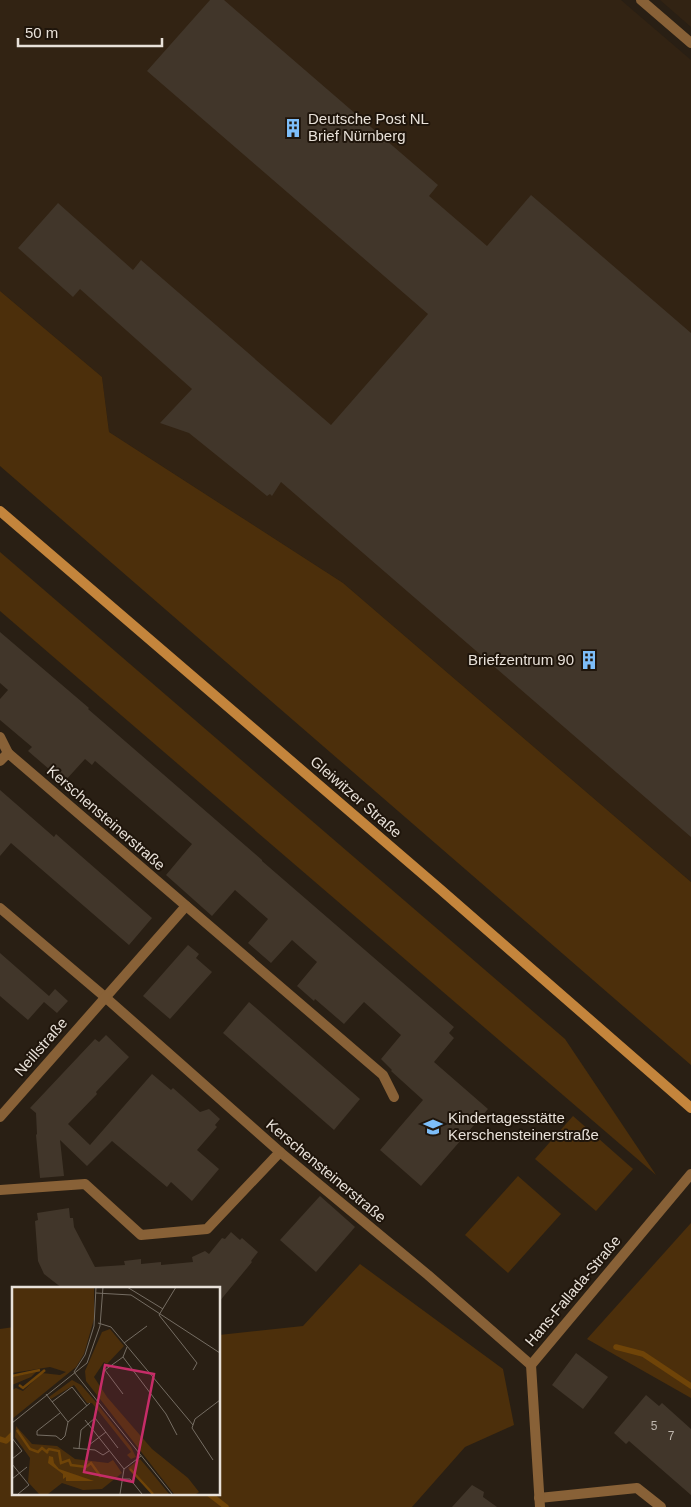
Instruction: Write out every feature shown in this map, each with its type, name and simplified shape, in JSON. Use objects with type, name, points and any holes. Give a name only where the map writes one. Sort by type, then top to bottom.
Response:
[{"type":"main road","name":"Gleiwitzer Straße","points":[[0,511],[425,876],[691,1108]]},
{"type":"street","points":[[641,0],[691,43]]},
{"type":"street","name":"Kerschensteinerstraße","points":[[0,737],[8,753],[383,1075],[394,1097]]},
{"type":"street","points":[[0,761],[8,753]]},
{"type":"street","points":[[105,997],[186,906]]},
{"type":"street","name":"Kerschensteinerstraße","points":[[0,908],[105,997],[280,1152],[428,1275],[531,1365]]},
{"type":"street","name":"Neillstraße","points":[[0,1117],[105,997]]},
{"type":"street","points":[[0,1185],[0,1190],[85,1184],[141,1234],[207,1229],[280,1152]]},
{"type":"street","name":"Hans-Fallada-Straße","points":[[540,1502],[531,1365],[691,1174]]},
{"type":"street","points":[[540,1502],[637,1488],[660,1507]]},
{"type":"shaded area","points":[[0,0],[621,0],[691,60],[691,882],[343,583],[109,432],[102,377],[0,291]]},
{"type":"shaded area","points":[[660,0],[691,0],[691,27]]},
{"type":"shaded area","points":[[0,291],[102,377],[109,432],[343,583],[691,882],[691,1065],[0,466]]},
{"type":"shaded area","points":[[0,552],[565,1039],[656,1175],[0,611]]},
{"type":"shaded area","points":[[573,1116],[633,1169],[596,1211],[535,1159]]},
{"type":"shaded area","points":[[518,1176],[561,1214],[508,1273],[465,1235]]},
{"type":"shaded area","points":[[691,1223],[691,1398],[587,1339]]},
{"type":"shaded area","points":[[360,1264],[503,1369],[514,1425],[465,1447],[412,1507],[0,1507],[0,1329],[12,1327],[12,1494],[220,1494],[220,1335],[303,1326]]},
{"type":"building","name":"Briefzentrum 90","points":[[210,0],[224,0],[438,185],[429,196],[487,246],[531,195],[691,333],[691,837],[281,482],[272,496],[270,494],[267,496],[189,433],[160,423],[192,389],[80,289],[73,297],[18,248],[58,203],[133,270],[141,260],[331,425],[428,314],[147,71]]},
{"type":"building","points":[[0,632],[454,1027],[449,1033],[454,1038],[434,1062],[488,1109],[421,1186],[380,1150],[423,1100],[391,1071],[381,1059],[401,1035],[364,1002],[344,1024],[315,999],[314,1001],[297,986],[317,962],[292,940],[271,963],[248,943],[268,919],[235,890],[212,916],[166,875],[192,844],[95,761],[92,765],[85,759],[64,782],[28,751],[32,747],[0,720],[0,699],[8,690],[0,683]]},
{"type":"building","points":[[0,790],[54,837],[56,834],[152,918],[129,945],[11,843],[0,856]]},
{"type":"building","points":[[188,945],[199,954],[196,958],[212,972],[170,1019],[143,996]]},
{"type":"building","points":[[0,953],[49,996],[55,989],[68,1001],[57,1013],[44,1002],[28,1020],[0,996]]},
{"type":"building","points":[[249,1002],[360,1099],[334,1130],[223,1033]]},
{"type":"building","points":[[106,1035],[129,1057],[68,1124],[90,1145],[152,1074],[171,1090],[173,1088],[200,1112],[209,1109],[220,1119],[215,1125],[217,1127],[197,1150],[219,1169],[192,1201],[171,1182],[167,1187],[112,1141],[87,1166],[60,1140],[64,1176],[40,1178],[36,1113],[30,1108],[95,1039],[99,1042]]},
{"type":"building","points":[[320,1196],[355,1227],[316,1272],[280,1240]]},
{"type":"building","points":[[69,1208],[70,1218],[73,1218],[74,1227],[95,1267],[125,1265],[124,1261],[141,1259],[141,1264],[161,1262],[161,1265],[193,1262],[192,1257],[205,1251],[209,1254],[222,1238],[225,1239],[231,1232],[240,1240],[242,1238],[258,1252],[220,1301],[220,1287],[61,1287],[44,1274],[38,1261],[35,1221],[38,1220],[37,1213]]},
{"type":"building","points":[[576,1353],[608,1377],[583,1409],[552,1385]]},
{"type":"building","points":[[646,1395],[659,1406],[662,1403],[691,1429],[691,1495],[629,1441],[626,1444],[614,1433]]},
{"type":"building","points":[[472,1485],[484,1492],[483,1497],[497,1507],[452,1507]]},
{"type":"waterway","points":[[616,1347],[643,1354],[691,1386]]},
{"type":"waterway","points":[[0,1439],[6,1441],[12,1435]]},
{"type":"waterway","points":[[209,1494],[226,1507]]},
{"type":"place","name":"Deutsche Post NL Brief Nürnberg","points":[[293,128]]},
{"type":"place","name":"Briefzentrum 90","points":[[589,660]]},
{"type":"place","name":"Kindertagesstätte Kerschensteinerstraße","points":[[433,1127]]}]
